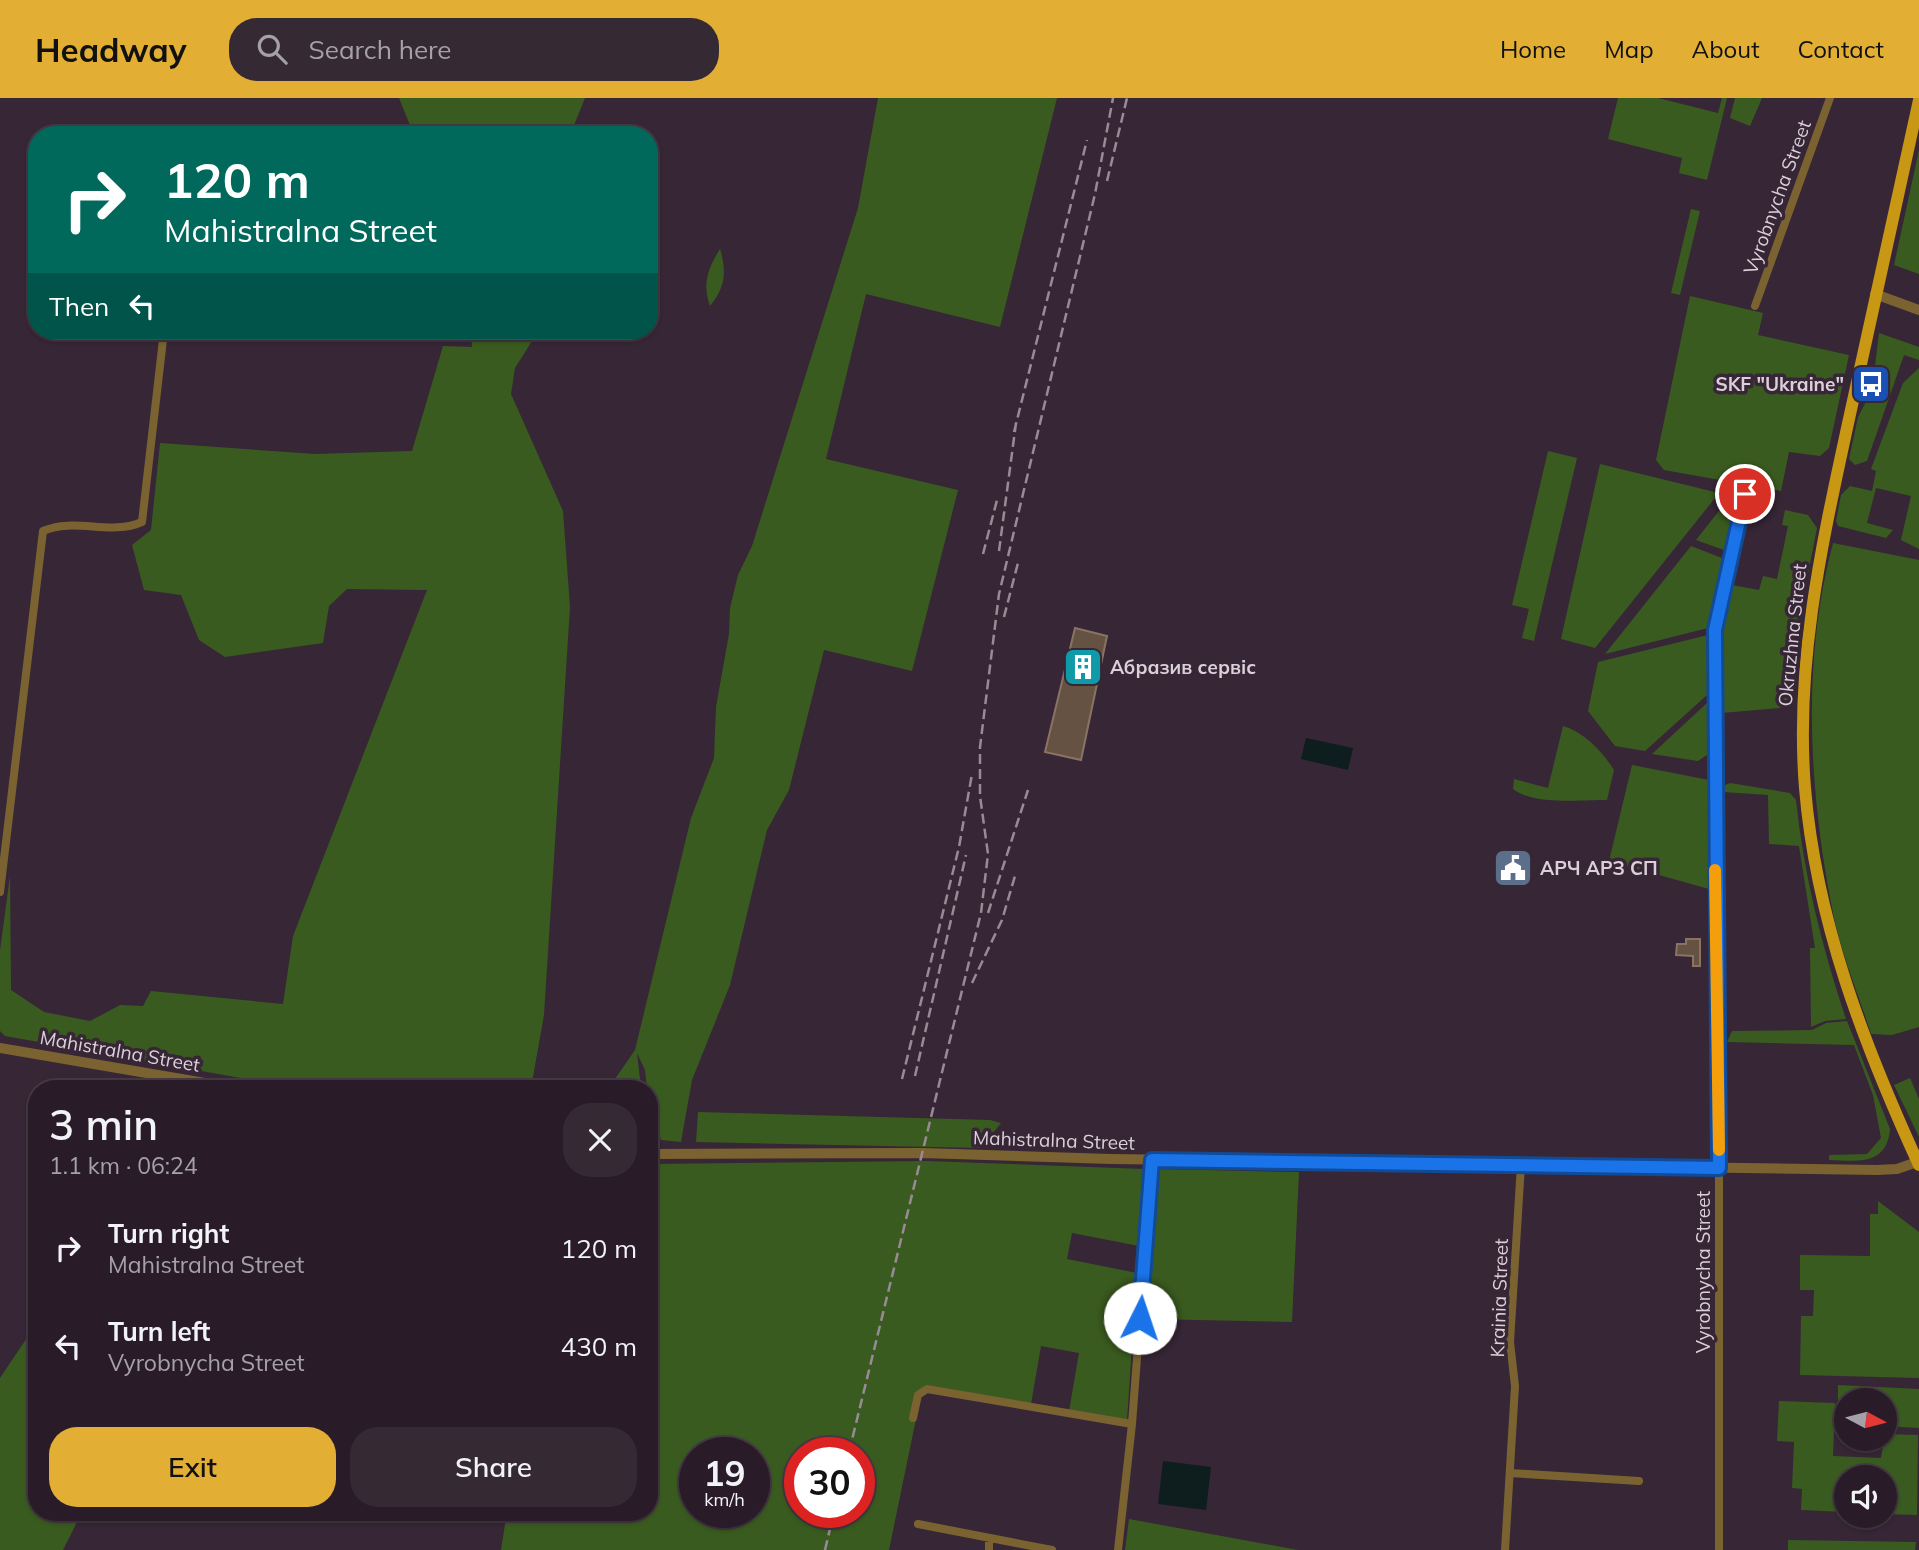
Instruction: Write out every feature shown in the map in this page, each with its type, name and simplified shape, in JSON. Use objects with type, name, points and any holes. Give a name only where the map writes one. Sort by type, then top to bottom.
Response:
[{"type":"main road","name":"Okruzhna Street","points":[[1918,1163],[1861,1028],[1834,948],[1812,845],[1803,756],[1802,702],[1812,592],[1919,100]]},
{"type":"street","name":"Vyrobnycha Street","points":[[1755,306],[1829,98]]},
{"type":"street","points":[[1875,294],[1919,310]]},
{"type":"street","points":[[0,892],[43,531],[59,524],[127,528],[142,522],[163,340]]},
{"type":"street","name":"Vyrobnycha Street","points":[[1718,1550],[1719,1168],[1715,630],[1745,494]]},
{"type":"street","name":"Mahistralna Street","points":[[0,1048],[187,1080]]},
{"type":"street","name":"Mahistralna Street","points":[[658,1154],[923,1153],[1152,1160],[1719,1168],[1897,1169],[1918,1163]]},
{"type":"street","points":[[1118,1550],[1132,1424],[1152,1160]]},
{"type":"street","name":"Krainia Street","points":[[1505,1550],[1515,1386],[1510,1342],[1521,1165]]},
{"type":"street","points":[[913,1418],[918,1395],[927,1389],[1132,1424]]},
{"type":"street","points":[[1510,1473],[1639,1481]]},
{"type":"street","points":[[918,1524],[1052,1550]]},
{"type":"street","points":[[989,1538],[989,1550]]},
{"type":"green space","points":[[399,98],[585,98],[574,126],[410,126]]},
{"type":"green space","points":[[878,98],[1057,98],[1000,327],[866,294],[826,459],[958,490],[912,671],[824,650],[789,790],[767,830],[730,985],[692,1080],[681,1142],[661,1140],[658,1132],[658,1080],[646,1080],[645,1070],[637,1053],[640,1080],[614,1080],[635,1050],[691,818],[714,758],[716,707],[729,634],[730,608],[738,575],[752,546],[858,208]]},
{"type":"green space","points":[[1618,98],[1658,98],[1718,113],[1722,98],[1727,98],[1707,180],[1679,173],[1682,158],[1608,139]]},
{"type":"green space","points":[[1735,98],[1762,98],[1750,126],[1730,118]]},
{"type":"green space","points":[[1919,150],[1919,274],[1894,265]]},
{"type":"green space","points":[[1691,209],[1700,211],[1680,295],[1671,293]]},
{"type":"green space","points":[[720,249],[724,265],[722,286],[710,306],[706,290],[708,276]]},
{"type":"green space","points":[[1690,296],[1763,313],[1758,335],[1849,355],[1829,448],[1820,456],[1789,452],[1781,491],[1664,470],[1656,460]]},
{"type":"green space","points":[[1879,333],[1919,347],[1919,360],[1904,355],[1867,461],[1855,465],[1849,459],[1858,417],[1870,394],[1876,395],[1880,376],[1874,374]]},
{"type":"green space","points":[[472,340],[532,340],[515,368],[511,394],[563,511],[570,607],[544,1015],[532,1080],[251,1080],[5,1036],[0,1031],[0,950],[10,876],[11,990],[44,1012],[90,1021],[120,1005],[143,1006],[151,991],[283,1004],[293,936],[427,590],[347,589],[329,606],[323,643],[225,657],[199,640],[181,595],[144,590],[132,545],[151,530],[160,443],[315,454],[412,451],[443,346],[472,347]]},
{"type":"green space","points":[[1919,368],[1919,549],[1901,540],[1911,496],[1876,488],[1867,523],[1893,530],[1886,538],[1838,526],[1836,521],[1841,495],[1850,486],[1872,491],[1876,471],[1871,469],[1903,383]]},
{"type":"green space","points":[[1548,451],[1577,458],[1534,641],[1522,638],[1529,609],[1512,605]]},
{"type":"green space","points":[[1600,464],[1719,493],[1595,648],[1561,639]]},
{"type":"green space","points":[[1729,498],[1735,508],[1724,550],[1696,540]]},
{"type":"green space","points":[[1785,510],[1808,515],[1817,528],[1798,625],[1791,707],[1721,713],[1722,628],[1732,585],[1759,590],[1763,576],[1777,579],[1788,526],[1782,525]]},
{"type":"green space","points":[[1833,543],[1919,560],[1919,1027],[1892,1035],[1871,1034],[1845,959],[1836,928],[1818,821],[1812,728],[1813,681],[1816,634]]},
{"type":"green space","points":[[1691,546],[1722,558],[1708,628],[1605,654]]},
{"type":"green space","points":[[1708,635],[1707,695],[1645,751],[1615,746],[1588,711],[1598,662]]},
{"type":"green space","points":[[1708,702],[1707,755],[1698,761],[1652,754]]},
{"type":"green space","points":[[1563,726],[1592,743],[1614,770],[1607,800],[1545,800],[1513,789],[1514,779],[1548,788]]},
{"type":"green space","points":[[1632,765],[1709,780],[1709,889],[1609,861]]},
{"type":"green space","points":[[1730,783],[1790,793],[1796,800],[1815,911],[1846,1019],[1825,1021],[1811,1027],[1810,948],[1815,948],[1799,846],[1769,844],[1768,795],[1723,792],[1724,856],[1721,850],[1720,796],[1723,786]]},
{"type":"green space","points":[[1847,1021],[1890,1129],[1888,1141],[1877,1155],[1860,1160],[1829,1160],[1829,1155],[1867,1154],[1881,1138],[1873,1095],[1854,1045],[1727,1042],[1732,1031],[1812,1030],[1826,1023]]},
{"type":"green space","points":[[1910,1078],[1919,1099],[1919,1137],[1894,1085]]},
{"type":"green space","points":[[698,1112],[990,1120],[1001,1123],[981,1148],[696,1142]]},
{"type":"green space","points":[[927,1161],[1144,1169],[1139,1246],[1072,1233],[1067,1259],[1137,1273],[1127,1420],[1069,1411],[1079,1353],[1041,1346],[1031,1404],[927,1385],[915,1393],[910,1417],[916,1419],[889,1550],[501,1550],[506,1521],[658,1521],[658,1164]]},
{"type":"green space","points":[[1156,1169],[1299,1172],[1292,1322],[1148,1319]]},
{"type":"green space","points":[[1878,1201],[1919,1232],[1919,1378],[1800,1375],[1801,1316],[1813,1316],[1814,1290],[1800,1290],[1800,1255],[1870,1256],[1870,1214],[1878,1214]]},
{"type":"green space","points":[[28,1336],[28,1521],[78,1521],[63,1550],[0,1550],[0,1378]]},
{"type":"green space","points":[[1838,1385],[1919,1389],[1919,1428],[1897,1427],[1897,1388],[1838,1388]]},
{"type":"green space","points":[[1779,1401],[1834,1403],[1833,1456],[1881,1458],[1882,1451],[1897,1451],[1897,1434],[1918,1435],[1917,1515],[1897,1514],[1897,1465],[1834,1465],[1834,1511],[1801,1510],[1802,1489],[1792,1488],[1794,1442],[1777,1441]]},
{"type":"green space","points":[[1129,1519],[1298,1550],[1125,1550]]},
{"type":"green space","points":[[1788,1540],[1916,1542],[1915,1550],[1788,1550]]},
{"type":"shaded area","points":[[1306,738],[1353,748],[1348,770],[1301,759]]},
{"type":"shaded area","points":[[1163,1461],[1211,1467],[1206,1510],[1158,1504]]},
{"type":"building","name":"Абразив сервіс","points":[[1075,628],[1107,636],[1081,760],[1045,752]]},
{"type":"building","points":[[1686,939],[1700,939],[1700,966],[1693,966],[1693,956],[1676,955],[1677,944],[1686,944]]},
{"type":"railway","points":[[853,1437],[981,913],[988,854],[980,796],[980,747],[999,594],[1095,194],[1113,98]]},
{"type":"railway","points":[[1107,181],[1127,98]]},
{"type":"railway","points":[[1014,432],[1087,140]]},
{"type":"railway","points":[[999,551],[1016,423]]},
{"type":"railway","points":[[983,554],[997,500]]},
{"type":"railway","points":[[1004,617],[1019,559]]},
{"type":"railway","points":[[902,1079],[959,847],[972,774]]},
{"type":"railway","points":[[988,913],[1028,790]]},
{"type":"railway","points":[[915,1076],[966,855]]},
{"type":"railway","points":[[972,983],[1002,920],[1015,876]]},
{"type":"railway","points":[[825,1550],[830,1528]]},
{"type":"slow traffic","points":[[1715,870],[1719,1150]]},
{"type":"place","name":"SKF \"Ukraine\"","points":[[1871,384]]},
{"type":"place","name":"Абразив сервіс","points":[[1083,667]]},
{"type":"place","name":"АРЧ АРЗ СП","points":[[1513,868]]},
{"type":"route","points":[[1140,1318],[1152,1160],[1719,1168],[1715,630],[1721,593],[1745,494]]}]
